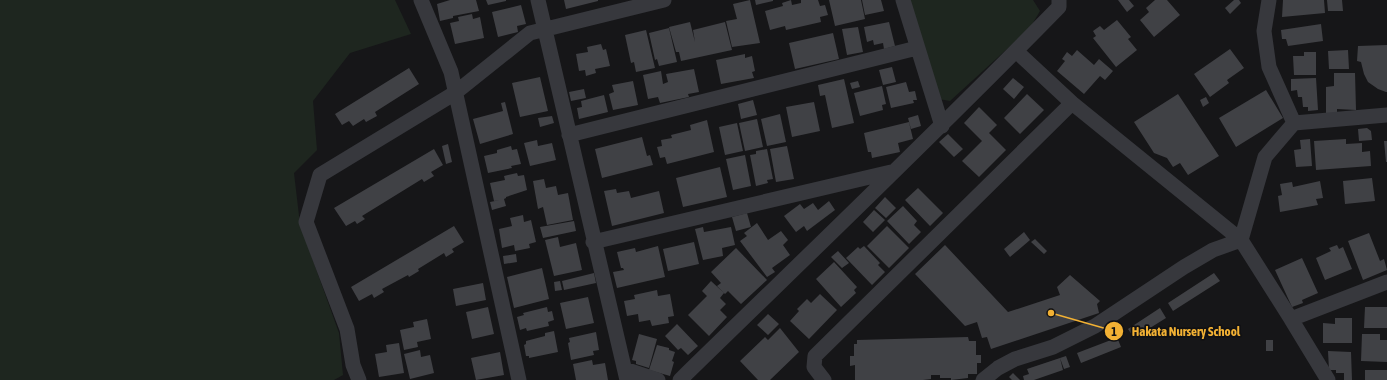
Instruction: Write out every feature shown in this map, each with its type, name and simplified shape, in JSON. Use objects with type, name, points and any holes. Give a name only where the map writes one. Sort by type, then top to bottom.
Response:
[{"type":"street","points":[[421,0],[451,72],[519,380]]},
{"type":"street","points":[[538,0],[593,242],[626,374],[658,380]]},
{"type":"street","points":[[359,380],[353,365],[347,329],[306,222],[320,175],[455,93],[530,33],[664,0]]},
{"type":"street","points":[[903,0],[942,126]]},
{"type":"street","points":[[680,380],[892,171],[942,126],[1059,7],[1060,0]]},
{"type":"street","points":[[1269,0],[1264,31],[1269,67],[1294,123]]},
{"type":"street","points":[[568,135],[917,48]]},
{"type":"street","points":[[1016,51],[1072,103],[1241,240],[1328,380]]},
{"type":"street","points":[[824,380],[814,367],[815,356],[1072,103]]},
{"type":"street","points":[[1241,240],[1264,156],[1294,123],[1387,115]]},
{"type":"street","points":[[593,242],[892,171]]},
{"type":"street","points":[[983,380],[998,368],[1015,359],[1053,347],[1095,326],[1184,267],[1213,250],[1241,240]]},
{"type":"street","points":[[1291,319],[1387,282]]},
{"type":"shaded area","points":[[0,0],[395,0],[411,34],[350,53],[313,101],[317,150],[294,173],[300,224],[339,333],[343,375],[334,380],[0,380]]},
{"type":"shaded area","points":[[910,0],[1033,0],[1040,11],[1030,28],[950,101],[939,99]]},
{"type":"building","points":[[450,0],[476,0],[479,11],[453,16],[453,18],[440,21],[437,4]]},
{"type":"building","points":[[486,0],[506,0],[506,1],[488,5]]},
{"type":"building","points":[[564,0],[598,0],[598,1],[566,9]]},
{"type":"building","points":[[750,0],[760,43],[732,47],[726,21],[737,19],[733,4]]},
{"type":"building","points":[[755,0],[773,0],[773,1],[756,5]]},
{"type":"building","points":[[791,0],[792,5],[801,3],[801,0],[818,0],[820,6],[825,5],[828,15],[820,17],[821,22],[786,30],[785,26],[770,30],[765,11],[783,6],[782,3]]},
{"type":"building","points":[[829,0],[861,0],[865,19],[835,26]]},
{"type":"building","points":[[862,0],[881,0],[884,11],[865,15]]},
{"type":"building","points":[[1118,0],[1129,0],[1134,6],[1127,12]]},
{"type":"building","points":[[1155,0],[1167,0],[1180,15],[1154,37],[1140,20],[1149,12],[1146,8]]},
{"type":"building","points":[[1234,0],[1239,0],[1241,3],[1230,14],[1225,8]]},
{"type":"building","points":[[1283,0],[1324,0],[1325,13],[1282,17]]},
{"type":"building","points":[[1327,0],[1342,0],[1343,11],[1328,11]]},
{"type":"building","points":[[521,5],[526,24],[517,26],[518,32],[498,37],[492,12]]},
{"type":"building","points":[[472,14],[473,19],[480,17],[484,38],[455,44],[450,23],[459,21],[458,17]]},
{"type":"building","points":[[1117,20],[1131,37],[1128,39],[1137,50],[1116,67],[1093,38],[1096,36],[1093,31],[1100,26],[1104,30]]},
{"type":"building","points":[[690,22],[695,42],[693,30],[725,22],[732,50],[681,61],[679,52],[676,52],[669,27]]},
{"type":"building","points":[[889,22],[895,46],[884,49],[883,43],[874,45],[873,40],[867,42],[864,27]]},
{"type":"building","points":[[1321,24],[1323,41],[1288,46],[1286,39],[1282,39],[1281,30]]},
{"type":"building","points":[[858,27],[863,52],[847,55],[842,29]]},
{"type":"building","points":[[669,28],[677,62],[659,66],[657,59],[655,60],[649,33]]},
{"type":"building","points":[[646,30],[655,68],[636,72],[634,62],[631,63],[625,35]]},
{"type":"building","points":[[833,33],[839,59],[795,69],[789,43]]},
{"type":"building","points":[[601,44],[603,50],[606,49],[610,66],[595,69],[596,73],[586,76],[585,70],[579,71],[576,54],[588,52],[587,47]]},
{"type":"building","points":[[1387,45],[1386,92],[1378,89],[1368,82],[1361,62],[1357,61],[1358,46]]},
{"type":"building","points":[[1230,49],[1244,68],[1227,80],[1229,83],[1210,97],[1194,74]]},
{"type":"building","points":[[1077,50],[1094,65],[1099,59],[1113,71],[1105,80],[1100,76],[1084,94],[1057,71],[1065,61],[1062,59],[1067,52],[1072,56]]},
{"type":"building","points":[[1348,50],[1349,69],[1329,69],[1328,51]]},
{"type":"building","points":[[1304,52],[1316,52],[1316,75],[1294,75],[1293,56],[1304,56]]},
{"type":"building","points":[[745,54],[745,58],[752,56],[755,71],[752,72],[754,78],[721,84],[716,60]]},
{"type":"building","points":[[892,67],[896,82],[883,85],[879,70]]},
{"type":"building","points":[[409,68],[419,84],[375,112],[377,116],[366,122],[364,119],[353,126],[349,121],[342,125],[335,114]]},
{"type":"building","points":[[694,69],[699,92],[688,94],[689,97],[660,103],[658,97],[648,99],[643,75],[661,71],[663,84],[668,82],[666,74]]},
{"type":"building","points":[[1334,73],[1355,73],[1356,110],[1337,109],[1337,113],[1326,113],[1326,87],[1334,86]]},
{"type":"building","points":[[540,77],[548,111],[520,117],[512,83]]},
{"type":"building","points":[[1013,78],[1024,87],[1014,99],[1003,89]]},
{"type":"building","points":[[1316,78],[1318,110],[1308,111],[1308,107],[1303,107],[1302,97],[1298,97],[1297,90],[1291,91],[1291,79]]},
{"type":"building","points":[[844,79],[854,123],[832,128],[825,95],[820,96],[818,85]]},
{"type":"building","points":[[633,81],[638,105],[613,110],[609,94],[614,92],[612,85]]},
{"type":"building","points":[[858,81],[860,87],[852,89],[850,83]]},
{"type":"building","points":[[906,82],[909,92],[915,91],[917,100],[913,100],[914,103],[891,108],[886,87]]},
{"type":"building","points":[[882,86],[886,104],[882,105],[883,110],[860,116],[854,93]]},
{"type":"building","points":[[584,89],[586,98],[571,101],[569,92]]},
{"type":"building","points":[[1266,90],[1283,118],[1236,147],[1219,118]]},
{"type":"building","points":[[1027,94],[1044,110],[1020,134],[1004,118]]},
{"type":"building","points":[[1178,94],[1219,156],[1188,175],[1180,163],[1173,167],[1167,158],[1154,153],[1134,122]]},
{"type":"building","points":[[604,95],[608,112],[579,119],[577,108],[582,107],[581,101]]},
{"type":"building","points":[[1206,97],[1209,103],[1203,107],[1200,100]]},
{"type":"building","points":[[753,100],[757,115],[741,119],[738,104]]},
{"type":"building","points":[[505,102],[513,134],[480,144],[473,119],[503,111],[501,103]]},
{"type":"building","points":[[814,102],[820,131],[792,137],[786,107]]},
{"type":"building","points":[[979,107],[997,125],[989,133],[1006,150],[979,177],[962,161],[982,141],[964,123]]},
{"type":"building","points":[[780,114],[786,142],[767,146],[761,119]]},
{"type":"building","points":[[918,115],[921,126],[911,129],[908,118]]},
{"type":"building","points":[[552,116],[554,123],[540,127],[538,118]]},
{"type":"building","points":[[757,119],[763,147],[745,151],[739,123]]},
{"type":"building","points":[[707,120],[714,152],[667,164],[665,157],[660,158],[657,147],[662,146],[661,140],[672,138],[671,135],[691,130],[690,125]]},
{"type":"building","points":[[909,122],[913,139],[898,143],[900,152],[872,158],[871,152],[868,152],[864,133]]},
{"type":"building","points":[[737,123],[743,151],[725,155],[719,127]]},
{"type":"building","points":[[1367,128],[1371,131],[1372,140],[1359,141],[1358,129]]},
{"type":"building","points":[[948,134],[963,149],[954,157],[939,142]]},
{"type":"building","points":[[642,137],[647,156],[650,155],[653,165],[602,178],[595,149]]},
{"type":"building","points":[[1310,139],[1312,166],[1296,167],[1294,150],[1301,149],[1300,140]]},
{"type":"building","points":[[1346,139],[1346,144],[1362,143],[1362,152],[1370,151],[1371,166],[1316,170],[1314,141]]},
{"type":"building","points":[[537,140],[538,146],[552,143],[556,160],[530,166],[524,143]]},
{"type":"building","points":[[1384,141],[1387,141],[1387,162],[1386,162]]},
{"type":"building","points":[[448,144],[452,162],[446,164],[442,146]]},
{"type":"building","points":[[511,146],[512,150],[517,149],[521,164],[511,166],[512,168],[488,173],[484,156],[497,153],[497,150]]},
{"type":"building","points":[[787,146],[794,179],[776,182],[770,149]]},
{"type":"building","points":[[434,149],[443,165],[431,172],[434,176],[424,182],[422,179],[362,216],[365,219],[357,224],[355,221],[346,226],[334,208]]},
{"type":"building","points":[[767,149],[773,179],[767,180],[768,183],[756,186],[750,155],[756,154],[756,151]]},
{"type":"building","points":[[745,155],[751,186],[733,190],[726,159]]},
{"type":"building","points":[[720,167],[727,197],[683,207],[676,178]]},
{"type":"building","points":[[517,173],[518,176],[524,175],[527,190],[506,197],[504,199],[506,206],[492,210],[490,202],[500,200],[494,201],[490,183],[505,180],[504,176]]},
{"type":"building","points":[[1372,178],[1375,201],[1345,204],[1343,181]]},
{"type":"building","points":[[544,179],[546,188],[556,186],[558,195],[568,193],[573,220],[547,225],[543,207],[538,209],[533,181]]},
{"type":"building","points":[[1320,181],[1323,198],[1316,199],[1318,205],[1280,212],[1278,196],[1282,195],[1280,184],[1292,182],[1293,187]]},
{"type":"building","points":[[918,188],[943,213],[930,226],[905,200]]},
{"type":"building","points":[[616,189],[617,193],[629,191],[631,198],[659,191],[664,213],[612,226],[604,191]]},
{"type":"building","points":[[885,197],[896,208],[886,218],[875,208]]},
{"type":"building","points":[[829,201],[835,210],[807,231],[804,226],[796,232],[784,216],[800,204],[804,209],[813,203],[818,210]]},
{"type":"building","points":[[903,206],[917,221],[914,225],[921,232],[909,244],[887,221]]},
{"type":"building","points":[[874,210],[885,220],[873,232],[863,222]]},
{"type":"building","points":[[747,213],[751,227],[736,231],[732,217]]},
{"type":"building","points":[[523,215],[524,222],[531,220],[536,242],[529,244],[530,248],[515,251],[514,245],[502,248],[499,229],[512,226],[510,218]]},
{"type":"building","points":[[574,221],[576,231],[543,238],[540,227]]},
{"type":"building","points":[[757,223],[768,240],[781,231],[788,240],[783,245],[790,255],[772,268],[775,272],[767,277],[740,241],[747,236],[744,233]]},
{"type":"building","points":[[454,226],[464,242],[452,249],[454,252],[446,257],[444,253],[418,269],[419,271],[409,277],[408,275],[382,289],[384,292],[374,298],[372,294],[359,301],[351,287]]},
{"type":"building","points":[[887,226],[909,248],[889,268],[867,246]]},
{"type":"building","points":[[703,227],[704,232],[731,227],[735,245],[722,248],[723,256],[703,260],[695,229]]},
{"type":"building","points":[[1024,232],[1030,240],[1010,257],[1004,249]]},
{"type":"building","points":[[1369,233],[1380,261],[1384,259],[1387,270],[1363,280],[1348,241]]},
{"type":"building","points":[[558,237],[560,247],[576,243],[582,270],[554,276],[545,240]]},
{"type":"building","points":[[1035,239],[1047,251],[1044,254],[1031,242]]},
{"type":"building","points":[[694,242],[699,264],[668,271],[663,249]]},
{"type":"building","points":[[945,245],[1008,312],[1060,295],[1057,287],[1070,275],[1100,301],[1097,304],[1099,313],[991,349],[987,337],[982,338],[977,322],[965,326],[915,274]]},
{"type":"building","points":[[1337,245],[1339,249],[1343,247],[1352,269],[1325,280],[1316,258],[1331,251],[1329,248]]},
{"type":"building","points":[[658,246],[665,277],[617,288],[613,272],[624,270],[621,268],[617,252],[635,248],[636,252]]},
{"type":"building","points":[[864,246],[880,263],[878,265],[885,272],[872,285],[846,258],[858,247],[860,249]]},
{"type":"building","points":[[736,248],[767,280],[741,304],[728,291],[725,294],[717,286],[721,283],[711,272]]},
{"type":"building","points":[[838,251],[849,263],[842,268],[831,257]]},
{"type":"building","points":[[516,254],[517,262],[504,264],[503,256]]},
{"type":"building","points":[[1302,258],[1318,293],[1302,300],[1303,303],[1292,307],[1275,270]]},
{"type":"building","points":[[834,262],[857,287],[854,290],[856,293],[841,307],[816,279]]},
{"type":"building","points":[[542,268],[549,299],[514,308],[507,277]]},
{"type":"building","points":[[594,273],[596,283],[564,290],[562,281]]},
{"type":"building","points":[[1214,273],[1220,281],[1173,311],[1168,303]]},
{"type":"building","points":[[560,281],[562,290],[555,291],[554,282]]},
{"type":"building","points":[[711,281],[724,293],[720,298],[726,304],[720,310],[727,317],[709,336],[688,315],[707,296],[702,291]]},
{"type":"building","points":[[483,283],[486,300],[456,306],[453,289]]},
{"type":"building","points":[[657,290],[658,296],[670,294],[674,316],[668,317],[669,323],[652,326],[650,320],[639,322],[638,314],[627,316],[624,301],[635,299],[634,295]]},
{"type":"building","points":[[820,294],[837,310],[809,339],[790,321],[799,311],[797,309],[807,299],[811,303]]},
{"type":"building","points":[[588,297],[594,323],[566,329],[560,303]]},
{"type":"building","points":[[488,307],[494,334],[472,339],[466,312]]},
{"type":"building","points":[[547,307],[548,312],[552,311],[554,320],[548,322],[549,326],[527,331],[526,328],[520,330],[517,317],[524,315],[523,313]]},
{"type":"building","points":[[1365,307],[1387,307],[1387,328],[1364,328]]},
{"type":"building","points":[[1160,308],[1166,318],[1134,338],[1128,329]]},
{"type":"building","points":[[768,314],[779,324],[768,335],[757,325]]},
{"type":"building","points":[[1335,318],[1352,318],[1352,343],[1323,343],[1323,323],[1335,324]]},
{"type":"building","points":[[427,319],[431,339],[417,342],[418,347],[404,350],[400,330],[414,327],[413,322]]},
{"type":"building","points":[[677,324],[698,346],[688,355],[681,348],[678,350],[665,336]]},
{"type":"building","points":[[780,328],[799,352],[770,380],[758,380],[740,361],[765,337],[768,340]]},
{"type":"building","points":[[554,331],[558,352],[529,358],[529,356],[526,356],[524,345],[526,344],[526,341],[545,336],[545,333]]},
{"type":"building","points":[[596,332],[599,350],[593,351],[594,355],[571,360],[568,343],[570,342],[569,338]]},
{"type":"building","points":[[639,334],[657,339],[649,368],[636,364],[636,361],[632,360]]},
{"type":"building","points":[[1362,334],[1380,334],[1380,340],[1387,340],[1387,362],[1361,361]]},
{"type":"building","points":[[968,337],[969,341],[976,341],[976,355],[981,355],[981,363],[977,363],[977,374],[968,374],[968,378],[951,380],[951,378],[940,378],[940,375],[931,375],[931,379],[923,380],[855,380],[855,365],[850,366],[850,356],[854,356],[854,344],[857,344],[857,340]]},
{"type":"building","points":[[1117,337],[1121,347],[1081,363],[1077,353]]},
{"type":"building","points":[[1266,340],[1273,340],[1273,351],[1266,351]]},
{"type":"building","points":[[399,343],[404,373],[379,377],[375,354],[387,352],[386,345]]},
{"type":"building","points":[[657,345],[669,348],[669,350],[675,352],[670,376],[649,370]]},
{"type":"building","points":[[420,350],[421,357],[430,355],[434,373],[410,379],[404,354]]},
{"type":"building","points":[[1328,351],[1351,352],[1352,380],[1344,380],[1344,373],[1336,373],[1336,370],[1329,370]]},
{"type":"building","points":[[500,352],[504,375],[476,380],[471,358]]},
{"type":"building","points":[[1066,356],[1070,367],[1064,369],[1060,358]]},
{"type":"building","points":[[1060,358],[1063,370],[1034,380],[1024,380],[1023,376],[1029,374],[1027,369]]},
{"type":"building","points":[[592,360],[593,365],[605,363],[608,380],[576,380],[573,364]]},
{"type":"building","points":[[1365,370],[1387,370],[1387,380],[1365,380]]},
{"type":"building","points":[[1013,373],[1020,380],[1012,380],[1009,377]]},
{"type":"place","name":"Hakata Nursery School","points":[[1051,313]]}]
